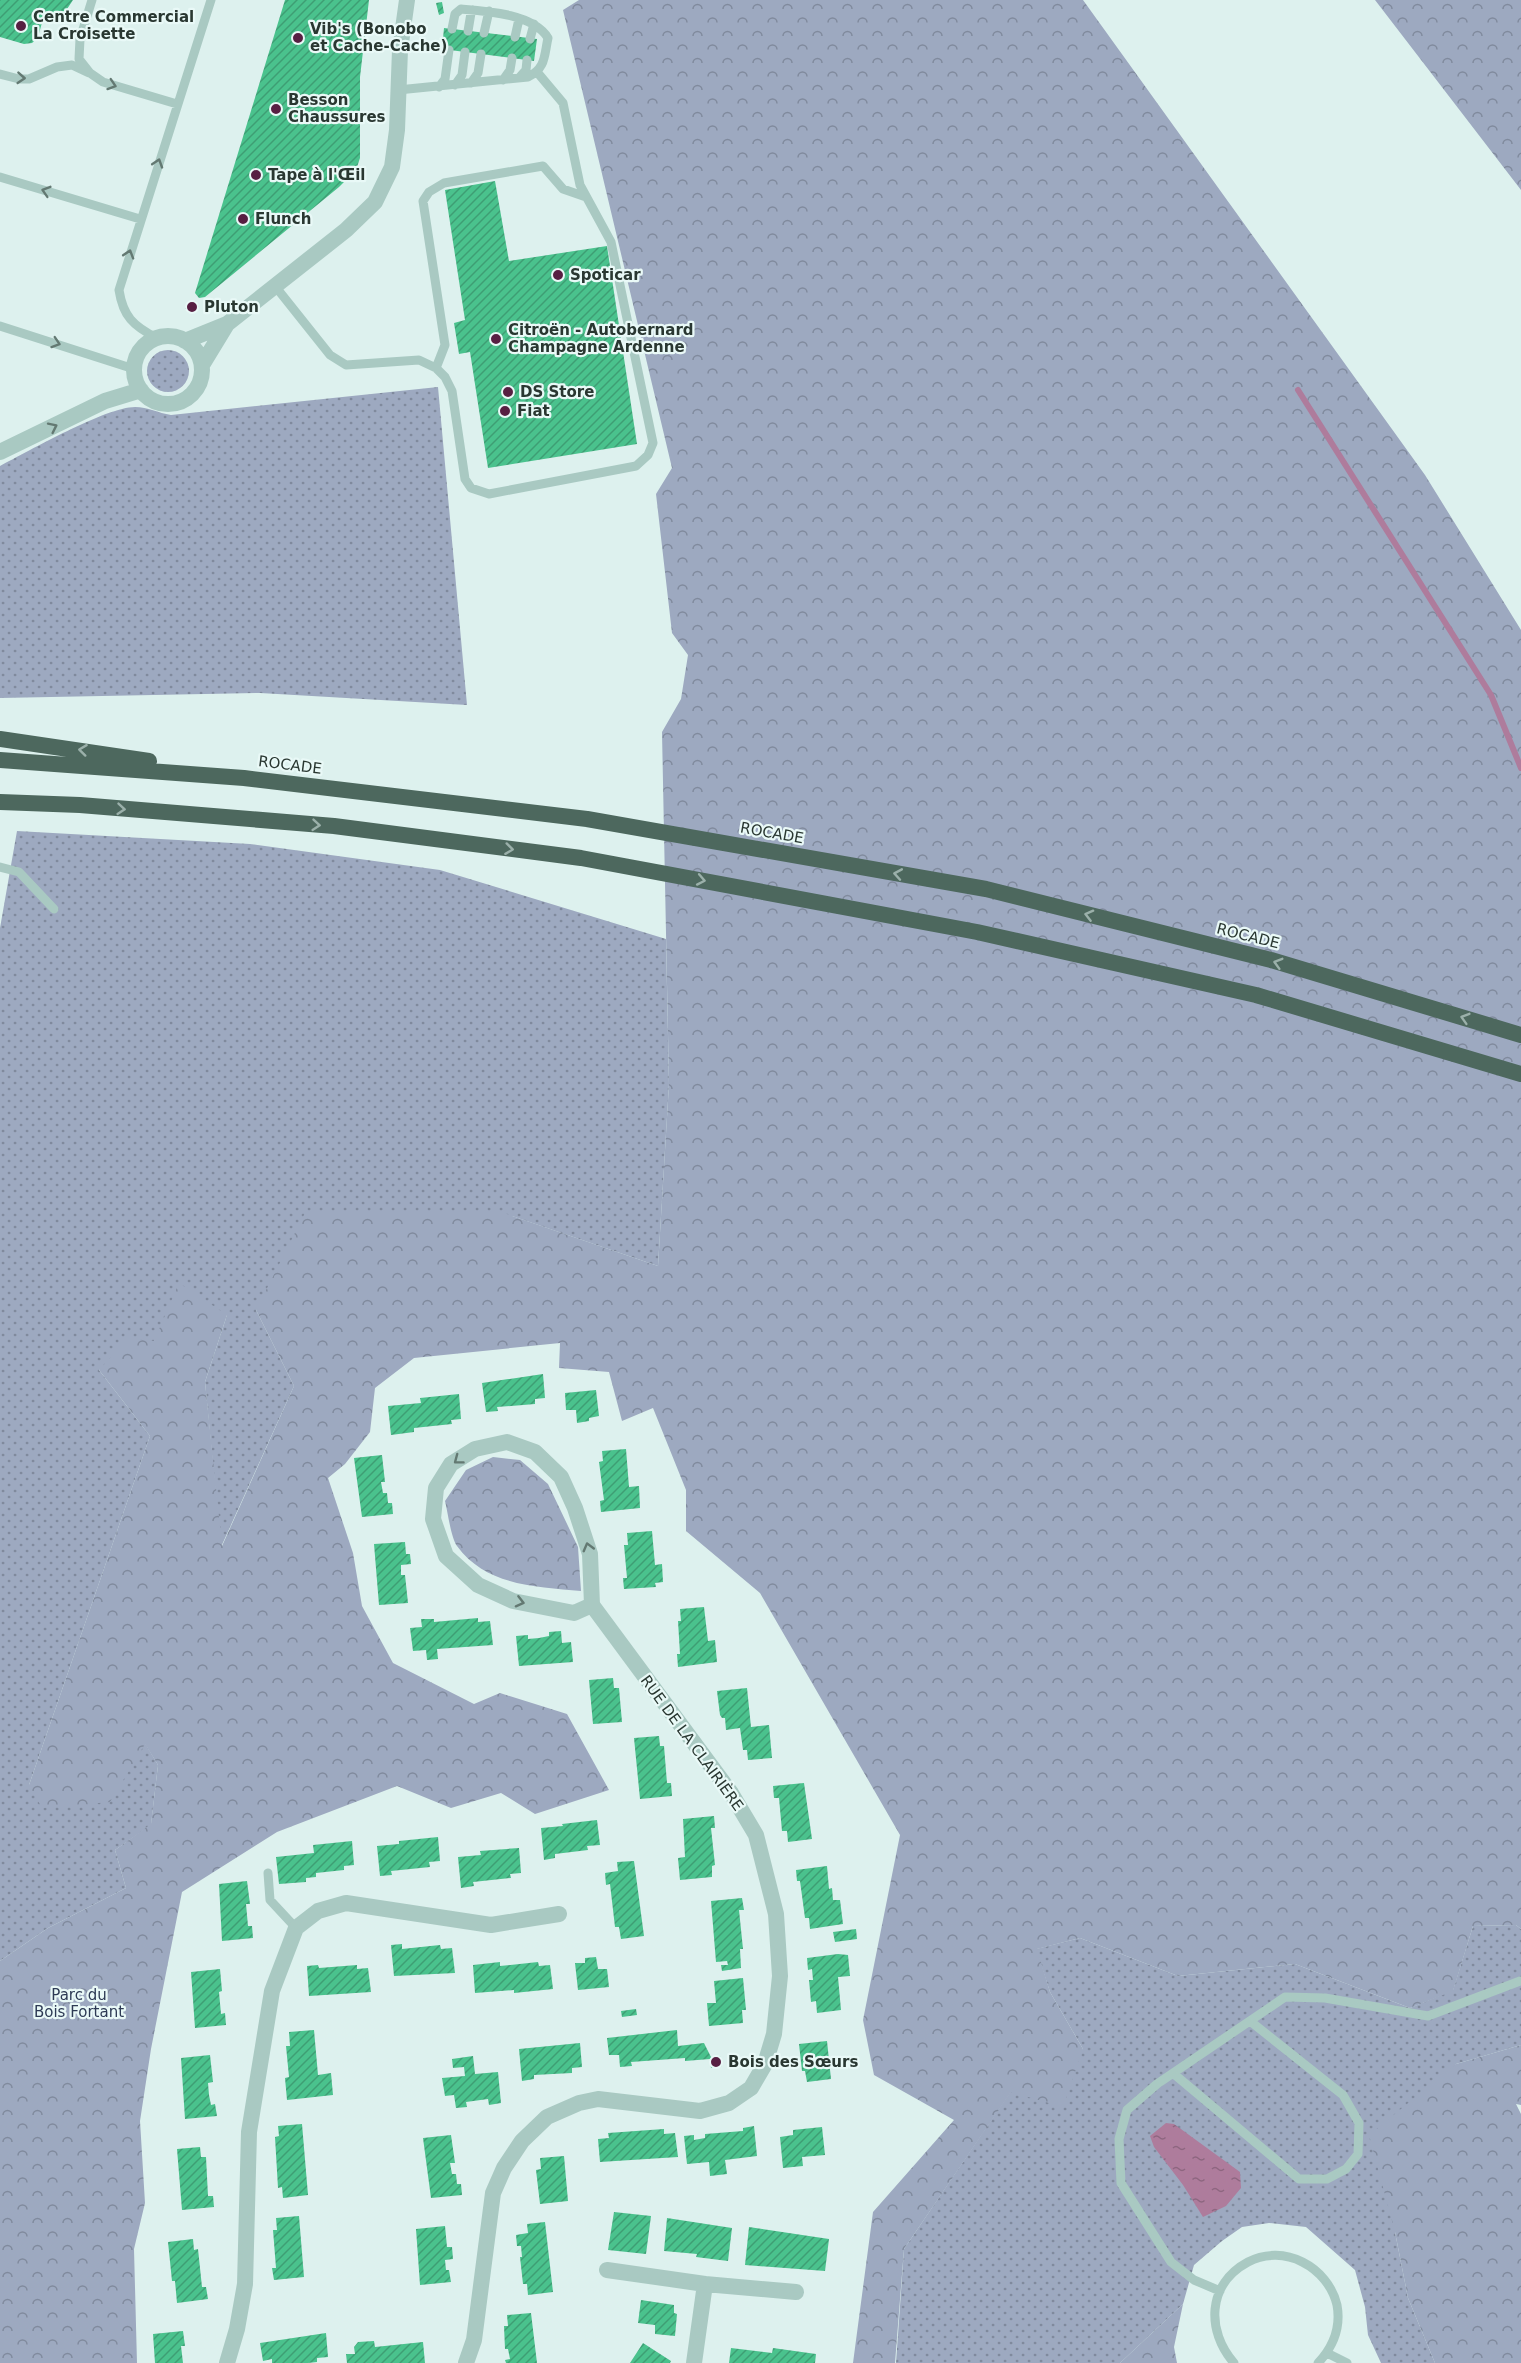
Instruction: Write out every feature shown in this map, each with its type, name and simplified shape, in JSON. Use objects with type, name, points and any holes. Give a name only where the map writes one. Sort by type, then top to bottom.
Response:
[{"type":"highway","points":[[0,739],[106,753],[244,778]]},
{"type":"highway","name":"ROCADE","points":[[0,760],[244,778],[587,819],[986,890],[1271,960],[1521,1035]]},
{"type":"highway","points":[[0,802],[80,805],[334,826],[581,858],[954,927],[1256,995],[1521,1074]]},
{"type":"highway","points":[[0,809],[80,805]]},
{"type":"street","points":[[185,341],[227,324],[346,230],[375,202],[392,167],[397,130],[400,50],[407,0]]},
{"type":"street","points":[[202,365],[227,324]]},
{"type":"street","points":[[171,337],[185,341],[193,347],[202,365],[202,376],[198,387],[181,402],[159,403],[149,398],[141,390],[134,369],[141,350],[157,338],[171,337]]},
{"type":"street","points":[[0,452],[105,401],[141,390]]},
{"type":"street","points":[[507,1442],[535,1452],[561,1477],[575,1508],[590,1554],[592,1605],[574,1613],[513,1602],[478,1585],[446,1556],[433,1519],[436,1488],[451,1464],[475,1449],[507,1442]]},
{"type":"street","name":"RUE DE LA CLAIRIÈRE","points":[[466,2363],[474,2340],[493,2193],[504,2168],[522,2141],[547,2117],[579,2103],[598,2099],[700,2110],[729,2103],[751,2088],[765,2064],[774,2034],[780,1976],[776,1914],[756,1835],[731,1793],[592,1605]]},
{"type":"street","points":[[227,2363],[237,2329],[245,2284],[249,2132],[272,1991],[296,1928],[318,1911],[346,1903],[491,1925],[559,1914]]},
{"type":"street","points":[[607,2270],[705,2284],[796,2292]]},
{"type":"street","points":[[694,2363],[705,2284]]},
{"type":"street","points":[[474,2340],[475,2363]]},
{"type":"lane","points":[[90,73],[79,59],[80,39],[92,0]]},
{"type":"lane","points":[[157,338],[142,331],[129,319],[122,305],[119,290],[211,0]]},
{"type":"lane","points":[[398,90],[519,78],[537,72],[543,64],[548,38],[542,29],[534,24],[489,11],[461,9],[456,14],[452,29]]},
{"type":"lane","points":[[468,31],[473,10]]},
{"type":"lane","points":[[484,33],[489,11]]},
{"type":"lane","points":[[515,36],[519,20]]},
{"type":"lane","points":[[530,39],[534,24]]},
{"type":"lane","points":[[440,87],[445,79],[448,50]]},
{"type":"lane","points":[[455,85],[462,75],[465,52]]},
{"type":"lane","points":[[471,83],[478,73],[481,54]]},
{"type":"lane","points":[[503,80],[510,70],[512,58]]},
{"type":"lane","points":[[519,78],[526,70],[527,60]]},
{"type":"lane","points":[[0,74],[19,79],[30,79],[57,67],[72,65],[103,82],[177,104]]},
{"type":"lane","points":[[275,286],[337,361],[346,365],[419,360],[436,368],[445,377],[452,391],[465,479],[471,488],[480,493],[489,494],[636,466],[648,455],[653,443],[611,242],[580,184],[563,103],[537,72]]},
{"type":"lane","points":[[436,368],[445,345],[423,201],[429,192],[444,183],[543,166],[563,189],[586,197]]},
{"type":"lane","points":[[0,177],[140,219]]},
{"type":"lane","points":[[0,326],[134,369]]},
{"type":"lane","points":[[0,867],[19,872],[54,909]]},
{"type":"lane","points":[[268,1873],[270,1900],[296,1928]]},
{"type":"lane","points":[[1220,2291],[1194,2280],[1171,2262],[1121,2182],[1119,2139],[1127,2110],[1173,2074],[1285,1997],[1325,1998],[1428,2016],[1520,1981]]},
{"type":"lane","points":[[1173,2074],[1299,2179],[1327,2179],[1346,2169],[1358,2154],[1359,2123],[1343,2095],[1250,2021]]},
{"type":"lane","points":[[1234,2363],[1223,2350],[1215,2331],[1214,2311],[1220,2291],[1232,2274],[1248,2262],[1268,2256],[1288,2256],[1308,2263],[1324,2277],[1334,2294],[1339,2314],[1336,2335],[1327,2353],[1318,2363]]},
{"type":"lane","points":[[1327,2353],[1347,2363]]},
{"type":"green space","name":"Parc du Bois Fortant","points":[[579,0],[1083,0],[1425,475],[1521,630],[1521,1929],[1516,1925],[1473,1926],[1453,1991],[1410,2008],[1295,1964],[1178,1976],[1080,1938],[1037,1949],[1050,1992],[1083,2049],[1063,2107],[1011,2092],[904,2249],[895,2363],[853,2363],[873,2212],[954,2120],[874,2075],[863,2020],[900,1835],[760,1593],[686,1531],[686,1490],[653,1408],[622,1421],[609,1372],[559,1368],[560,1343],[414,1358],[375,1388],[370,1432],[345,1464],[328,1478],[353,1553],[362,1606],[393,1663],[474,1704],[500,1693],[567,1714],[609,1790],[535,1814],[501,1793],[451,1808],[397,1786],[277,1832],[182,1892],[151,2049],[140,2121],[145,2203],[134,2249],[137,2363],[0,2363],[0,1961],[48,1928],[126,1888],[115,1850],[151,1824],[158,1765],[145,1744],[110,1802],[42,1808],[29,1785],[150,1436],[99,1370],[128,1338],[154,1341],[179,1283],[227,1315],[205,1382],[222,1546],[294,1386],[256,1310],[306,1211],[504,1213],[658,1266],[669,1084],[662,732],[681,699],[688,655],[672,633],[656,494],[672,468],[563,10]]},
{"type":"green space","points":[[1375,0],[1521,0],[1521,190]]},
{"type":"green space","points":[[168,350],[176,351],[183,356],[188,363],[188,379],[183,386],[176,391],[168,392],[160,391],[153,386],[148,379],[147,371],[148,363],[153,356],[160,351]]},
{"type":"green space","points":[[438,387],[467,705],[260,693],[0,698],[0,466],[87,422],[122,409],[140,407],[171,415]]},
{"type":"green space","points":[[17,831],[250,844],[440,870],[666,939],[669,1084],[658,1266],[512,1216],[256,1310],[294,1386],[221,1547],[205,1382],[227,1315],[154,1341],[99,1370],[150,1436],[29,1785],[145,1743],[158,1765],[151,1825],[115,1850],[126,1888],[48,1928],[0,1961],[0,928]]},
{"type":"green space","points":[[493,1457],[520,1460],[548,1484],[578,1547],[581,1591],[530,1586],[497,1577],[469,1559],[457,1546],[451,1531],[445,1501],[466,1470]]},
{"type":"green space","points":[[1516,1925],[1521,1929],[1521,2045],[1456,2064],[1395,2232],[1408,2298],[1435,2363],[1381,2363],[1368,2335],[1365,2307],[1355,2270],[1306,2227],[1269,2223],[1242,2227],[1194,2265],[1183,2304],[1120,2363],[896,2363],[904,2249],[1011,2091],[1083,2049],[1050,1992],[1036,1949],[1080,1938],[1178,1976],[1295,1964],[1410,2008],[1453,1990],[1473,1926]]},
{"type":"green space","points":[[1521,2045],[1521,2105],[1516,2104],[1521,2114],[1521,2363],[1435,2363],[1408,2298],[1395,2232],[1369,2135],[1456,2064]]},
{"type":"green space","points":[[1183,2304],[1174,2347],[1177,2363],[1120,2363]]},
{"type":"water","points":[[1166,2123],[1174,2124],[1240,2172],[1241,2188],[1226,2206],[1203,2217],[1183,2185],[1154,2147],[1150,2136]]},
{"type":"building","name":"Centre Commercial La Croisette","points":[[0,0],[73,0],[65,12],[43,19],[38,37],[32,43],[24,44],[0,37]]},
{"type":"building","points":[[285,0],[369,0],[360,77],[360,158],[356,170],[339,187],[205,297],[199,298],[195,293]]},
{"type":"building","points":[[442,2],[444,13],[439,15],[436,3]]},
{"type":"building","points":[[444,28],[537,39],[534,61],[442,49]]},
{"type":"building","points":[[495,181],[509,261],[607,246],[637,444],[488,468],[470,352],[459,354],[454,323],[465,320],[445,190]]},
{"type":"building","name":"Pluton","points":[[195,301],[199,307],[189,313],[185,308]]},
{"type":"building","points":[[543,1374],[545,1398],[535,1399],[535,1404],[497,1407],[498,1411],[486,1412],[482,1383]]},
{"type":"building","points":[[596,1390],[599,1416],[577,1423],[576,1410],[566,1410],[565,1393]]},
{"type":"building","points":[[459,1394],[461,1419],[451,1420],[452,1424],[414,1428],[414,1432],[391,1435],[388,1406],[421,1403],[420,1398]]},
{"type":"building","points":[[626,1449],[629,1487],[639,1486],[640,1508],[601,1512],[600,1501],[604,1500],[599,1462],[603,1461],[602,1451]]},
{"type":"building","points":[[382,1455],[385,1482],[381,1482],[383,1493],[387,1493],[388,1503],[392,1503],[393,1514],[362,1517],[354,1458]]},
{"type":"building","points":[[652,1531],[655,1565],[662,1564],[663,1582],[655,1583],[656,1587],[624,1589],[623,1578],[627,1578],[624,1545],[628,1545],[627,1533]]},
{"type":"building","points":[[405,1542],[406,1554],[410,1554],[411,1564],[401,1565],[401,1575],[405,1575],[408,1603],[379,1605],[374,1544]]},
{"type":"building","points":[[704,1607],[708,1641],[715,1640],[717,1662],[678,1667],[680,1609]]},
{"type":"building","points":[[478,1618],[478,1622],[490,1621],[493,1645],[437,1649],[438,1659],[427,1660],[426,1650],[413,1651],[410,1628],[422,1627],[421,1619],[434,1619],[434,1622]]},
{"type":"building","points":[[561,1631],[562,1643],[571,1642],[573,1662],[519,1666],[516,1636],[528,1635],[528,1639],[539,1638],[549,1636],[549,1632]]},
{"type":"building","points":[[613,1678],[614,1688],[619,1688],[622,1722],[593,1724],[589,1680]]},
{"type":"building","points":[[747,1688],[751,1727],[769,1725],[772,1758],[748,1760],[747,1750],[743,1750],[740,1728],[726,1730],[725,1718],[720,1715],[717,1691]]},
{"type":"building","points":[[659,1736],[660,1746],[664,1746],[667,1783],[671,1783],[672,1796],[640,1799],[634,1738]]},
{"type":"building","points":[[804,1783],[812,1839],[788,1842],[787,1831],[782,1831],[779,1798],[774,1798],[773,1786]]},
{"type":"building","points":[[714,1816],[715,1828],[711,1828],[715,1865],[712,1866],[712,1877],[680,1880],[678,1858],[685,1857],[683,1819]]},
{"type":"building","points":[[597,1820],[600,1845],[587,1846],[588,1850],[555,1854],[555,1858],[544,1860],[541,1828]]},
{"type":"building","points":[[438,1837],[440,1861],[429,1862],[430,1867],[391,1871],[392,1875],[380,1876],[377,1846]]},
{"type":"building","points":[[352,1841],[354,1865],[344,1866],[344,1870],[316,1873],[316,1877],[306,1878],[306,1882],[279,1884],[276,1857],[314,1853],[313,1845]]},
{"type":"building","points":[[519,1848],[521,1873],[510,1874],[511,1878],[473,1882],[474,1886],[461,1888],[458,1857],[481,1855],[480,1851]]},
{"type":"building","points":[[634,1861],[644,1936],[621,1939],[619,1927],[615,1927],[610,1884],[606,1885],[605,1873],[618,1871],[617,1862]]},
{"type":"building","points":[[827,1866],[829,1889],[832,1888],[833,1900],[840,1900],[843,1924],[810,1929],[809,1918],[805,1918],[800,1881],[797,1881],[796,1870]]},
{"type":"building","points":[[247,1881],[250,1904],[246,1904],[248,1926],[252,1926],[253,1938],[222,1941],[219,1884]]},
{"type":"building","points":[[742,1898],[744,1910],[739,1910],[743,1949],[740,1949],[741,1968],[722,1971],[721,1965],[728,1965],[727,1961],[716,1962],[711,1901]]},
{"type":"building","points":[[856,1929],[857,1939],[835,1942],[833,1932]]},
{"type":"building","points":[[402,1944],[402,1949],[440,1945],[441,1949],[452,1948],[455,1973],[394,1976],[391,1945]]},
{"type":"building","points":[[848,1955],[850,1976],[838,1977],[841,2010],[817,2013],[816,2001],[811,2002],[809,1980],[813,1980],[812,1969],[808,1970],[807,1958]]},
{"type":"building","points":[[596,1957],[598,1969],[607,1969],[609,1987],[578,1990],[575,1963],[585,1963],[585,1958]]},
{"type":"building","points":[[500,1962],[500,1966],[538,1962],[539,1966],[550,1965],[553,1989],[514,1993],[514,1990],[475,1993],[473,1965]]},
{"type":"building","points":[[318,1965],[319,1968],[357,1965],[357,1969],[368,1968],[371,1992],[309,1996],[307,1966]]},
{"type":"building","points":[[220,1969],[221,2014],[225,2013],[226,2025],[195,2028],[191,1972]]},
{"type":"building","points":[[743,1978],[746,2010],[742,2010],[743,2023],[709,2026],[707,2003],[716,2003],[714,1981]]},
{"type":"building","points":[[636,2009],[637,2015],[622,2017],[621,2011]]},
{"type":"building","points":[[314,2030],[318,2075],[331,2073],[333,2095],[287,2100],[285,2078],[289,2077],[286,2046],[290,2046],[289,2032]]},
{"type":"building","points":[[677,2030],[678,2046],[704,2043],[711,2057],[720,2056],[722,2066],[711,2068],[710,2059],[685,2061],[685,2058],[631,2062],[632,2066],[620,2067],[619,2055],[609,2055],[607,2038]]},
{"type":"building","points":[[827,2041],[831,2079],[807,2082],[805,2071],[802,2071],[799,2044]]},
{"type":"building","points":[[580,2043],[582,2067],[572,2068],[572,2073],[534,2075],[534,2079],[522,2081],[519,2049]]},
{"type":"building","points":[[210,2055],[213,2082],[208,2083],[209,2095],[211,2105],[215,2104],[217,2116],[185,2119],[181,2058]]},
{"type":"building","points":[[473,2056],[475,2074],[498,2072],[501,2103],[489,2105],[488,2099],[466,2102],[467,2107],[456,2108],[454,2095],[445,2096],[442,2078],[465,2076],[464,2067],[453,2068],[452,2059]]},
{"type":"building","points":[[302,2124],[308,2195],[283,2198],[282,2187],[278,2188],[275,2137],[279,2136],[278,2126]]},
{"type":"building","points":[[754,2126],[757,2156],[725,2160],[727,2174],[710,2176],[709,2162],[687,2164],[684,2136],[694,2135],[694,2140],[705,2138],[705,2134],[743,2131],[743,2128]]},
{"type":"building","points":[[822,2127],[825,2155],[802,2157],[803,2166],[783,2168],[780,2137],[793,2135],[793,2130]]},
{"type":"building","points":[[664,2129],[664,2134],[675,2133],[678,2157],[600,2162],[598,2139],[609,2138],[608,2133]]},
{"type":"building","points":[[451,2135],[455,2163],[450,2163],[452,2174],[456,2174],[457,2184],[461,2184],[462,2195],[431,2198],[423,2138]]},
{"type":"building","points":[[200,2147],[201,2157],[206,2157],[208,2196],[213,2196],[214,2207],[182,2210],[177,2149]]},
{"type":"building","points":[[564,2156],[568,2201],[540,2204],[536,2170],[541,2169],[540,2158]]},
{"type":"building","points":[[614,2212],[651,2216],[646,2254],[608,2250]]},
{"type":"building","points":[[299,2216],[304,2277],[274,2280],[272,2268],[276,2268],[273,2230],[277,2230],[276,2218]]},
{"type":"building","points":[[667,2218],[732,2228],[728,2261],[696,2257],[697,2254],[664,2251]]},
{"type":"building","points":[[545,2222],[553,2292],[528,2295],[527,2284],[523,2284],[521,2246],[517,2246],[516,2235],[528,2233],[527,2224]]},
{"type":"building","points":[[445,2226],[447,2247],[452,2247],[453,2259],[445,2260],[451,2282],[420,2285],[416,2229]]},
{"type":"building","points":[[749,2227],[829,2239],[825,2271],[745,2265]]},
{"type":"building","points":[[193,2239],[194,2250],[198,2249],[202,2287],[206,2287],[208,2299],[177,2303],[168,2242]]},
{"type":"building","points":[[641,2300],[674,2305],[674,2313],[677,2314],[675,2336],[655,2334],[655,2325],[638,2323]]},
{"type":"building","points":[[531,2313],[537,2363],[506,2363],[505,2360],[510,2359],[508,2349],[505,2349],[504,2326],[508,2326],[507,2315]]},
{"type":"building","points":[[183,2331],[185,2346],[181,2346],[183,2363],[155,2363],[153,2334]]},
{"type":"building","points":[[326,2333],[328,2357],[317,2358],[317,2362],[272,2363],[272,2359],[263,2361],[260,2343]]},
{"type":"building","points":[[374,2341],[375,2347],[423,2342],[425,2363],[347,2363],[346,2354],[355,2354],[354,2347],[358,2342]]},
{"type":"building","points":[[643,2343],[671,2361],[670,2363],[630,2363]]},
{"type":"building","points":[[731,2348],[772,2353],[773,2348],[816,2354],[815,2363],[729,2363]]},
{"type":"waterway","points":[[1298,390],[1491,695],[1521,768]]},
{"type":"place","name":"Centre Commercial La Croisette","points":[[21,26]]},
{"type":"place","name":"Vib's (Bonobo et Cache-Cache)","points":[[298,38]]},
{"type":"place","name":"Besson Chaussures","points":[[276,109]]},
{"type":"place","name":"Tape à l'Œil","points":[[256,175]]},
{"type":"place","name":"Flunch","points":[[243,219]]},
{"type":"place","name":"Spoticar","points":[[558,275]]},
{"type":"place","name":"Pluton","points":[[192,307]]},
{"type":"place","name":"Citroën - Autobernard Champagne Ardenne","points":[[496,339]]},
{"type":"place","name":"DS Store","points":[[508,392]]},
{"type":"place","name":"Fiat","points":[[505,411]]},
{"type":"place","name":"Bois des Sœurs","points":[[716,2062]]}]
